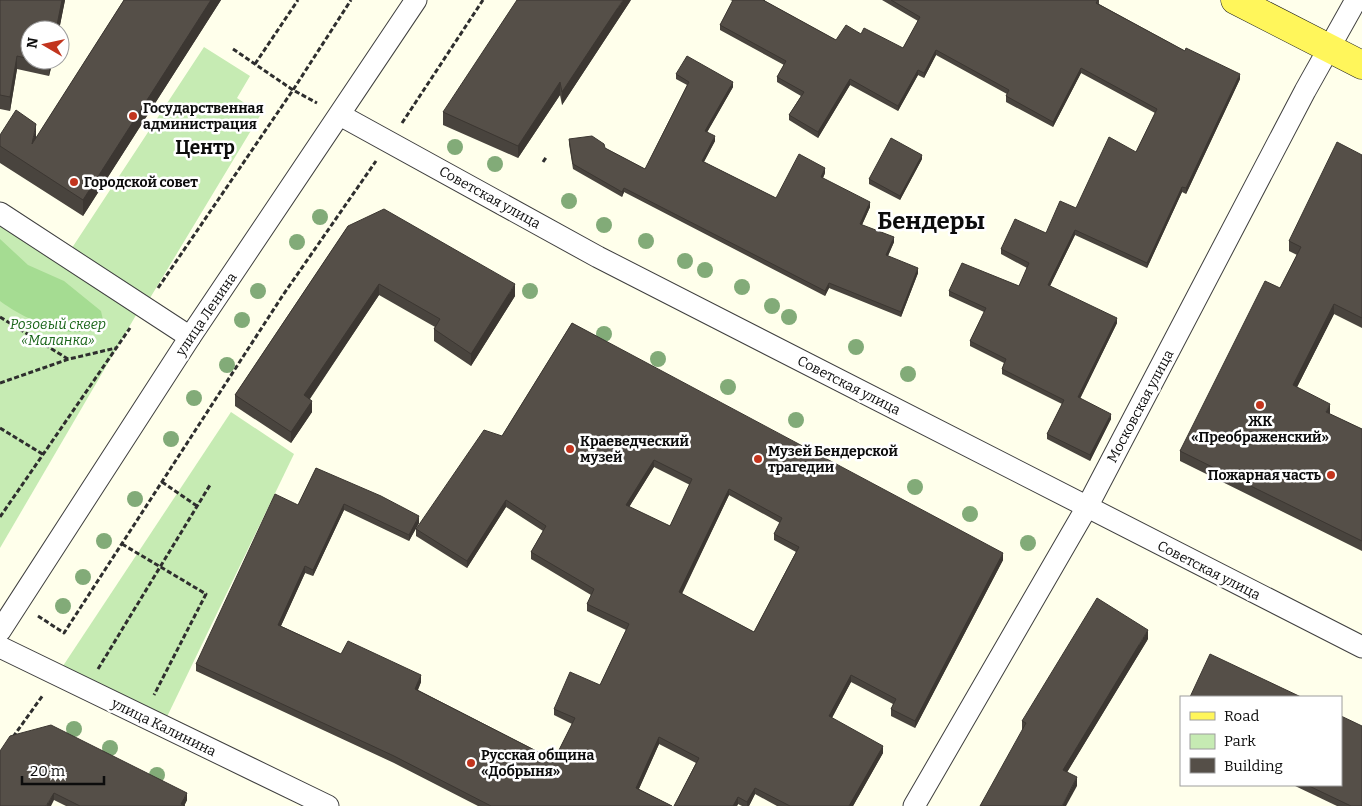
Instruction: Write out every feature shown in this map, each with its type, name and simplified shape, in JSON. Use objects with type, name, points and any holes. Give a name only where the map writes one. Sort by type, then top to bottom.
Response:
[{"type":"main road","points":[[1235,0],[1362,65]]},
{"type":"street","name":"улица Ленина","points":[[2,647],[18,603],[190,337],[416,0]]},
{"type":"street","name":"Московская улица","points":[[914,806],[1087,507],[1328,48],[1356,0]]},
{"type":"street","name":"Советская улица","points":[[340,115],[598,257],[1362,647]]},
{"type":"street","points":[[0,213],[190,337]]},
{"type":"street","name":"улица Калинина","points":[[2,647],[328,806]]},
{"type":"path","points":[[255,64],[298,0]]},
{"type":"path","points":[[0,516],[44,455],[293,90],[351,0]]},
{"type":"path","points":[[18,603],[64,633],[283,294],[389,142],[483,0]]},
{"type":"path","points":[[233,49],[293,90],[340,115]]},
{"type":"path","points":[[543,162],[547,156]]},
{"type":"path","points":[[0,317],[69,359]]},
{"type":"path","points":[[0,382],[69,359],[117,348]]},
{"type":"path","points":[[0,428],[44,455]]},
{"type":"path","points":[[162,482],[197,506]]},
{"type":"path","points":[[86,689],[210,485]]},
{"type":"path","points":[[122,544],[206,594],[143,716]]},
{"type":"path","points":[[11,740],[57,675]]},
{"type":"green space","points":[[204,47],[250,76],[237,98],[261,114],[144,308],[66,257]]},
{"type":"green space","name":"Розовый сквер «Маланка»","points":[[0,224],[139,310],[0,548]]},
{"type":"green space","points":[[0,239],[28,265],[64,281],[101,311],[105,329],[85,332],[64,331],[44,325],[0,301]]},
{"type":"green space","points":[[231,412],[294,454],[163,725],[57,675]]},
{"type":"building","points":[[0,0],[62,0],[58,20],[20,20],[20,57],[17,56],[10,97],[0,95]]},
{"type":"building","points":[[124,0],[211,0],[83,200],[0,146],[0,135],[16,110],[36,124],[32,144]]},
{"type":"building","points":[[517,0],[623,0],[562,92],[560,82],[518,146],[443,112]]},
{"type":"building","points":[[733,0],[763,0],[836,40],[846,25],[861,34],[864,28],[903,48],[920,17],[891,0],[1098,0],[1096,3],[1185,51],[1186,48],[1240,74],[1186,188],[1182,187],[1147,263],[1075,230],[1048,285],[1117,318],[1078,397],[1111,414],[1090,455],[1047,434],[1064,400],[1002,369],[1006,359],[970,341],[986,308],[949,291],[962,263],[1019,286],[1029,263],[1001,249],[1015,219],[1046,233],[1060,201],[1076,208],[1109,137],[1136,152],[1157,109],[1081,68],[1053,122],[1006,96],[1009,90],[936,50],[924,73],[918,70],[898,106],[850,79],[818,132],[789,115],[804,92],[777,77],[786,61],[720,25]]},
{"type":"building","points":[[687,56],[733,82],[705,131],[715,136],[702,161],[776,198],[799,154],[825,168],[821,177],[870,202],[860,224],[894,237],[886,255],[918,268],[901,312],[829,283],[825,291],[624,188],[622,192],[573,164],[569,139],[592,136],[604,144],[605,148],[645,169],[689,82],[676,74]]},
{"type":"building","points":[[891,138],[922,155],[900,196],[869,179]]},
{"type":"building","points":[[1337,142],[1362,155],[1362,318],[1334,304],[1293,385],[1330,404],[1326,412],[1362,429],[1362,541],[1180,451],[1265,281],[1280,288],[1301,247],[1289,241]]},
{"type":"building","points":[[384,209],[515,284],[471,354],[434,329],[440,319],[379,284],[304,395],[312,401],[291,432],[235,395],[348,226]]},
{"type":"building","points":[[572,323],[1003,553],[915,721],[891,709],[896,699],[851,675],[829,716],[883,746],[849,806],[790,806],[755,788],[747,802],[738,797],[733,806],[674,806],[699,758],[659,737],[636,788],[672,806],[491,806],[394,756],[196,664],[275,494],[298,505],[316,468],[381,496],[419,516],[409,535],[344,504],[313,570],[305,566],[278,625],[341,654],[348,641],[421,675],[415,689],[554,760],[575,718],[554,709],[570,672],[600,685],[629,624],[587,604],[594,589],[531,552],[546,526],[506,500],[467,561],[416,529],[484,430],[502,436]],"holes":[[[654,460],[692,479],[670,526],[626,505]],[[729,489],[782,518],[774,534],[799,547],[754,632],[679,592]]]},
{"type":"building","points":[[1097,598],[1148,630],[1063,770],[1077,777],[1062,806],[980,806],[1026,723],[1022,721]]},
{"type":"building","points":[[1210,654],[1299,696],[1190,696]]},
{"type":"building","points":[[1342,716],[1362,726],[1362,806],[1351,806],[1309,786],[1342,786]]},
{"type":"building","points":[[51,725],[187,793],[181,804],[185,806],[80,806],[54,793],[46,806],[0,806],[0,751],[10,736]]},
{"type":"place","name":"Государственная администрация","points":[[133,116]]},
{"type":"place","name":"Городской совет","points":[[74,182]]},
{"type":"place","name":"ЖК «Преображенский»","points":[[1260,405]]},
{"type":"place","name":"Краеведческий музей","points":[[570,449]]},
{"type":"place","name":"Музей Бендерской трагедии","points":[[758,459]]},
{"type":"place","name":"Пожарная часть","points":[[1331,475]]},
{"type":"place","name":"Русская община «Добрыня»","points":[[471,763]]},
{"type":"district","name":"Центр","points":[[205,147]]},
{"type":"district","name":"Бендеры","points":[[931,221]]}]
